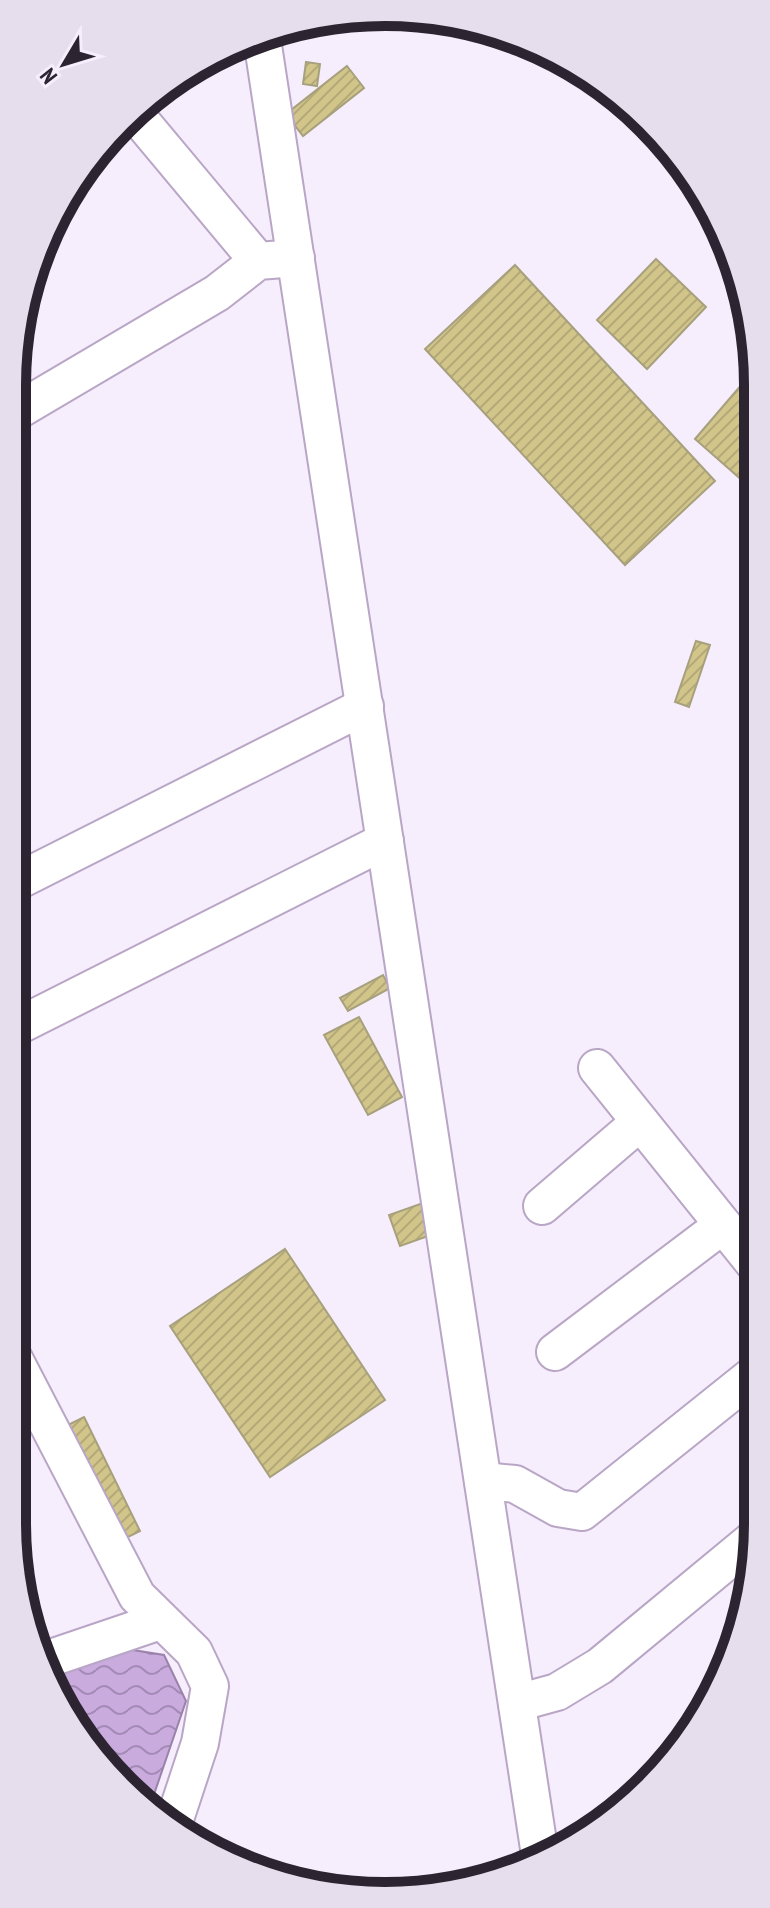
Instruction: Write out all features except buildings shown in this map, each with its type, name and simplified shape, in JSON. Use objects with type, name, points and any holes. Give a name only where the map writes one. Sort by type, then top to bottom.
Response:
[{"type":"street","points":[[263,47],[539,1847]]},
{"type":"street","points":[[141,121],[258,261]]},
{"type":"street","points":[[26,406],[217,293],[258,261],[296,258]]},
{"type":"street","points":[[26,877],[365,706]]},
{"type":"street","points":[[26,1022],[385,841]]},
{"type":"street","points":[[555,1352],[744,1240],[597,1068]]},
{"type":"street","points":[[542,1206],[640,1122]]},
{"type":"street","points":[[483,1481],[515,1484],[558,1508],[582,1512],[744,1382]]},
{"type":"street","points":[[26,1402],[137,1596],[194,1652],[210,1686],[200,1743],[176,1815]]},
{"type":"street","points":[[517,1703],[557,1692],[600,1666],[743,1548]]},
{"type":"street","points":[[52,1658],[160,1621]]},
{"type":"water","points":[[120,1648],[164,1655],[186,1701],[153,1797],[100,1742],[58,1670]]}]
